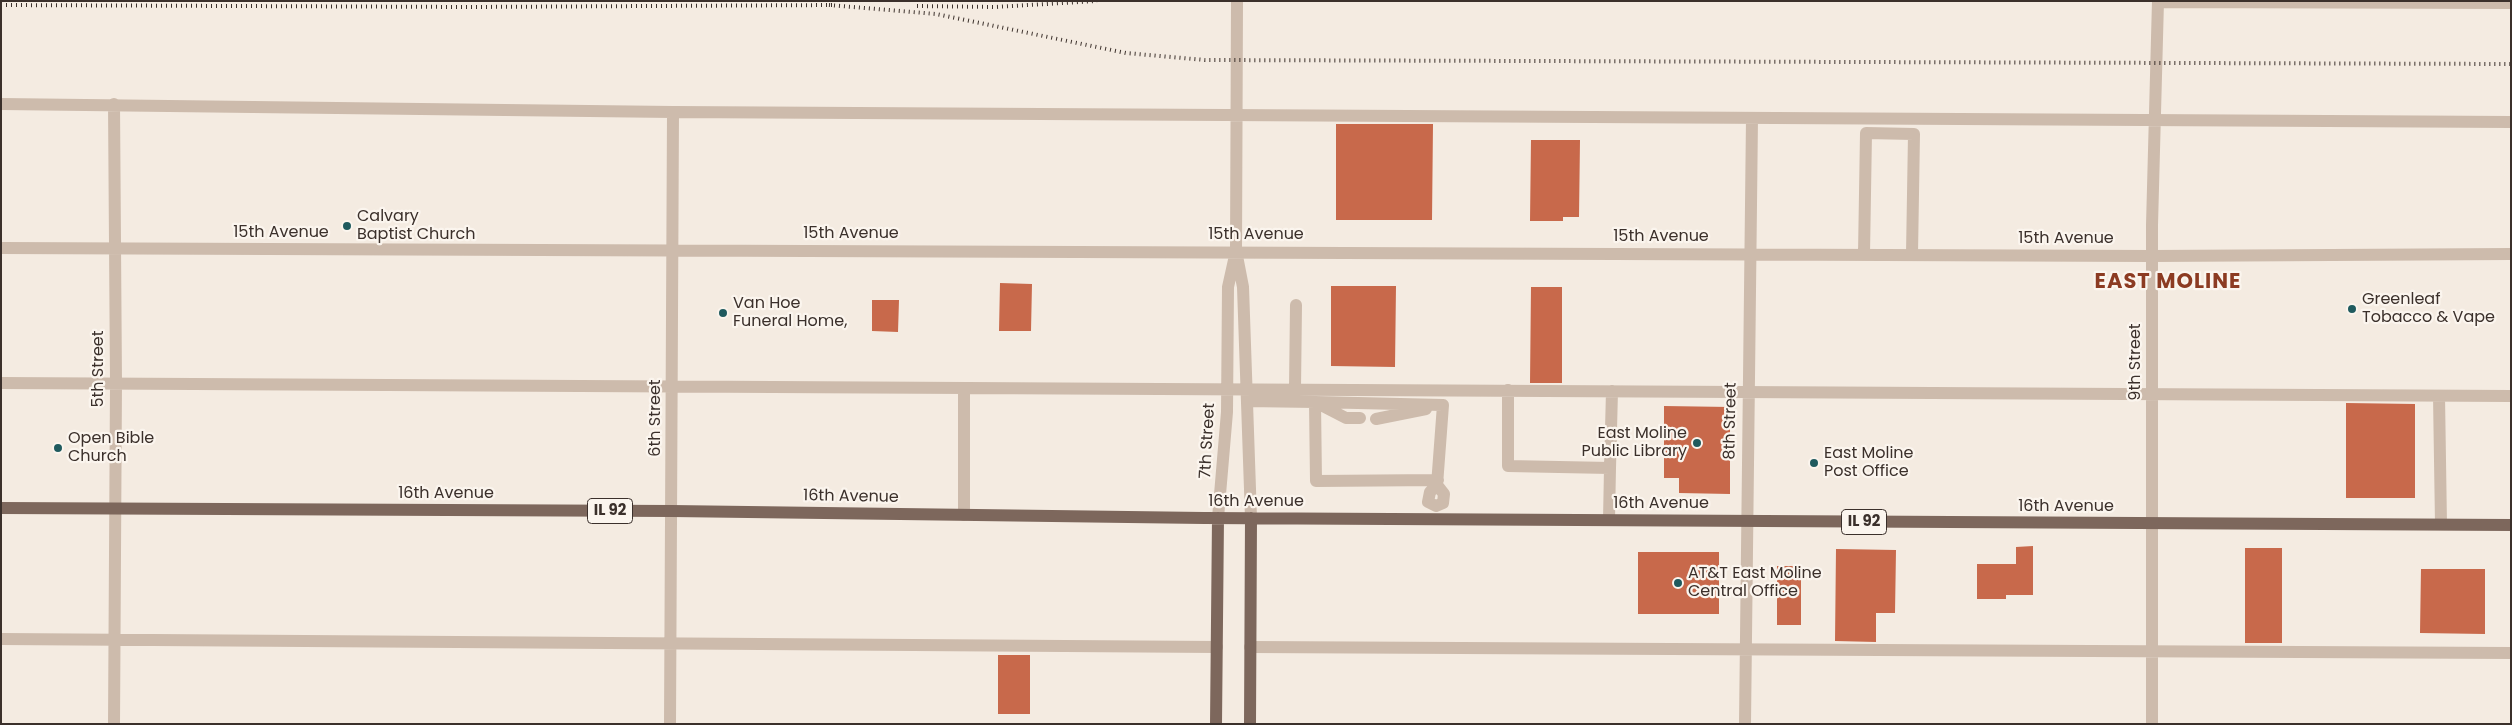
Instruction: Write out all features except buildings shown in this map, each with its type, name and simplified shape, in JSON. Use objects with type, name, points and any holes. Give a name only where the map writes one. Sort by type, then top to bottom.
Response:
[{"type":"main road","name":"16th Avenue","points":[[1,508],[672,511],[1218,518],[1435,512],[1609,520],[2511,525]]},
{"type":"main road","name":"7th Street","points":[[1216,724],[1218,518]]},
{"type":"main road","name":"7th Street","points":[[1250,724],[1251,518]]},
{"type":"street","name":"7th Street","points":[[1237,1],[1236,251],[1243,287],[1251,518]]},
{"type":"street","points":[[2158,2],[2511,3]]},
{"type":"street","name":"9th Street","points":[[2152,724],[2154,652],[2152,256],[2158,2]]},
{"type":"street","points":[[1,104],[673,112],[2156,122],[2511,122]]},
{"type":"street","name":"5th Street","points":[[114,104],[116,383],[114,724]]},
{"type":"street","name":"6th Street","points":[[670,724],[673,112]]},
{"type":"street","name":"8th Street","points":[[1745,724],[1747,392],[1752,118]]},
{"type":"street","points":[[1864,254],[1866,132],[1914,134],[1912,254]]},
{"type":"street","name":"15th Avenue","points":[[1,248],[1236,251],[2152,256],[2511,254]]},
{"type":"street","name":"7th Street","points":[[1218,518],[1227,412],[1228,286],[1236,251]]},
{"type":"street","points":[[1296,305],[1296,389]]},
{"type":"street","points":[[1,383],[1226,389],[1247,395],[1315,402],[1443,405]]},
{"type":"street","points":[[964,388],[964,515]]},
{"type":"street","points":[[1247,395],[1296,389],[2511,396]]},
{"type":"street","points":[[1508,390],[1508,466],[1610,468]]},
{"type":"street","points":[[1609,520],[1612,391]]},
{"type":"street","points":[[2439,396],[2441,524]]},
{"type":"street","points":[[1315,402],[1346,418],[1360,418]]},
{"type":"street","points":[[1315,402],[1316,481],[1438,483]]},
{"type":"street","points":[[1376,419],[1443,405]]},
{"type":"street","points":[[1435,512],[1443,503],[1444,494],[1438,483],[1443,405]]},
{"type":"street","points":[[1,640],[1217,647]]},
{"type":"street","points":[[1250,647],[2511,653]]},
{"type":"railway","points":[[917,6],[995,7],[1097,1]]},
{"type":"railway","points":[[1,5],[469,7],[835,5]]},
{"type":"railway","points":[[829,5],[936,14],[1126,53],[1205,60],[2511,64]]},
{"type":"place","name":"Calvary Baptist Church","points":[[347,226]]},
{"type":"place","name":"Greenleaf Tobacco & Vape","points":[[2352,309]]},
{"type":"place","name":"Van Hoe Funeral Home,","points":[[723,313]]},
{"type":"place","name":"East Moline Public Library","points":[[1697,443]]},
{"type":"place","name":"Open Bible Church","points":[[58,448]]},
{"type":"place","name":"East Moline Post Office","points":[[1814,463]]},
{"type":"place","name":"AT&T East Moline Central Office","points":[[1678,583]]},
{"type":"district","name":"EAST MOLINE","points":[[2168,283]]}]
